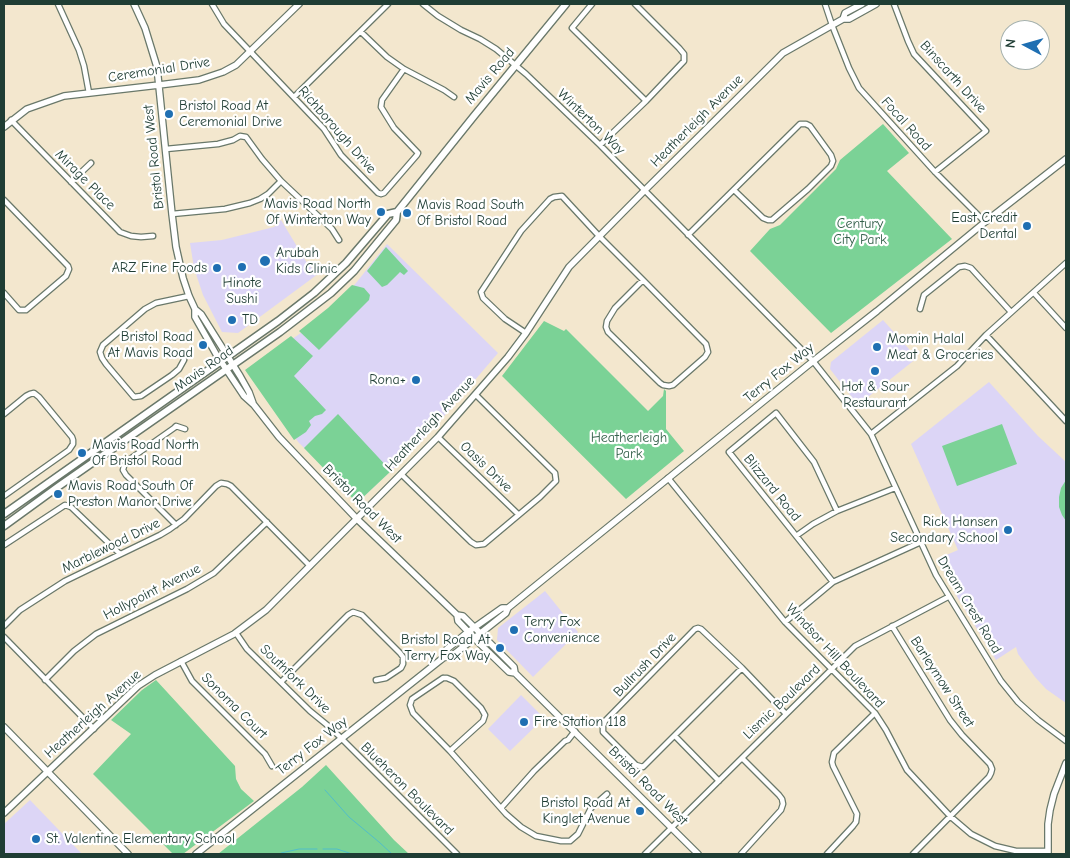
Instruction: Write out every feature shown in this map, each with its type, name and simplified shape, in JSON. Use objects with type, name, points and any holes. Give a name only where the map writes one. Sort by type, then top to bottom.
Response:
[{"type":"main road","name":"Mavis Road","points":[[4,526],[308,312],[331,293],[354,271],[396,220],[397,212],[566,4]]},
{"type":"main road","name":"Mavis Road","points":[[4,514],[220,360],[278,321],[314,293],[346,263],[388,214],[397,212]]},
{"type":"street","points":[[58,4],[79,50],[89,93]]},
{"type":"street","name":"Bristol Road West","points":[[134,4],[145,28],[157,67],[172,214],[178,257],[188,296],[233,365],[249,392],[254,405]]},
{"type":"street","name":"Richborough Drive","points":[[212,4],[224,24],[324,129],[341,155],[381,194],[384,193],[418,153],[394,128],[381,107],[382,100],[404,69]]},
{"type":"street","name":"Ceremonial Drive","points":[[4,127],[27,109],[64,96],[159,85],[210,77],[223,72],[236,65],[299,4]]},
{"type":"street","points":[[294,97],[388,4]]},
{"type":"street","name":"Winterton Way","points":[[424,4],[429,10],[480,39],[516,66],[600,146],[813,361]]},
{"type":"street","points":[[592,4],[572,28],[646,101]]},
{"type":"street","points":[[600,146],[684,62],[684,54],[679,48],[635,4]]},
{"type":"street","name":"Focal Road","points":[[825,4],[849,68],[859,88],[935,172],[985,222]]},
{"type":"street","name":"Heatherleigh Avenue","points":[[843,19],[846,13],[862,4]]},
{"type":"street","name":"Heatherleigh Avenue","points":[[4,813],[138,686],[155,675],[236,633],[266,610],[438,437],[476,395],[526,333],[569,267],[644,191],[783,53],[843,19],[849,19],[876,4]]},
{"type":"street","name":"Binscarth Drive","points":[[894,4],[914,54],[986,131],[935,172]]},
{"type":"street","points":[[360,32],[387,57],[404,69],[454,97]]},
{"type":"street","name":"Mirage Place","points":[[11,120],[120,232],[131,236],[153,236]]},
{"type":"street","points":[[688,235],[800,124],[810,126],[831,155],[833,161],[831,166],[808,189],[771,220],[763,218],[734,190]]},
{"type":"street","points":[[166,149],[218,144],[242,136],[246,137],[262,159],[332,229],[339,240]]},
{"type":"street","name":"Terry Fox Way","points":[[196,854],[443,658],[453,655],[506,613],[508,608],[668,478],[1066,159]]},
{"type":"street","points":[[71,182],[91,163]]},
{"type":"street","points":[[172,214],[225,209],[250,203],[268,194],[281,180]]},
{"type":"street","points":[[526,333],[505,319],[483,298],[482,292],[521,231],[554,197],[562,196],[706,344],[708,352],[705,358],[673,385],[669,386],[660,383],[608,332],[606,327],[607,321],[615,308],[643,280]]},
{"type":"street","points":[[4,200],[68,266],[66,276],[26,310],[19,310],[4,293]]},
{"type":"street","points":[[871,434],[956,366],[986,335],[1066,264]]},
{"type":"street","points":[[920,309],[924,295],[959,266],[965,266],[971,268],[1011,312]]},
{"type":"street","points":[[1034,293],[1066,328]]},
{"type":"street","points":[[184,360],[179,369],[172,375],[141,396],[134,397],[106,364],[100,350],[103,345],[145,309],[156,303],[188,296]]},
{"type":"street","name":"Bristol Road West","points":[[195,309],[195,317],[226,370],[244,396],[254,405],[279,437],[357,519],[457,615],[463,616],[514,667],[515,673]]},
{"type":"street","points":[[986,335],[1066,421]]},
{"type":"street","name":"Dream Crest Road","points":[[813,361],[871,434],[931,566],[948,597],[1001,681],[1018,702],[1066,741]]},
{"type":"street","points":[[4,414],[26,396],[32,393],[37,395],[72,437],[73,444],[69,450],[4,496]]},
{"type":"street","points":[[401,474],[476,545],[484,544],[556,482],[555,473],[476,395]]},
{"type":"street","name":"Blizzard Road","points":[[832,582],[729,452],[776,414],[814,462],[837,512]]},
{"type":"street","points":[[176,525],[123,470],[127,461],[176,426],[185,429]]},
{"type":"street","name":"Oasis Drive","points":[[438,437],[518,514]]},
{"type":"street","name":"Windsor Hill Boulevard","points":[[668,478],[785,622],[875,713],[907,770],[951,816],[971,834],[995,846],[1016,851],[1048,853]]},
{"type":"street","name":"Marblewood Drive","points":[[4,626],[20,610],[65,580],[160,535],[176,525],[221,483],[229,484],[310,566]]},
{"type":"street","points":[[796,536],[813,524],[837,512],[895,488]]},
{"type":"street","points":[[4,545],[65,505],[71,507],[120,554]]},
{"type":"street","name":"Hollypoint Avenue","points":[[46,680],[74,651],[96,634],[187,590],[214,573],[267,522]]},
{"type":"street","points":[[785,622],[832,582],[921,542]]},
{"type":"street","name":"Lismic Boulevard","points":[[645,854],[855,646],[948,597]]},
{"type":"street","name":"Terry Fox Way","points":[[443,658],[447,649],[474,627],[502,608],[508,608]]},
{"type":"street","points":[[281,682],[353,612],[362,615],[403,657],[403,664],[399,669],[386,678],[376,680]]},
{"type":"street","name":"Bristol Road West","points":[[457,615],[458,621],[474,638],[509,672],[515,673],[698,854]]},
{"type":"street","name":"Barleymow Street","points":[[892,626],[950,720],[990,764],[992,769],[989,777],[951,816]]},
{"type":"street","name":"Bullrush Drive","points":[[742,668],[643,767],[636,766],[603,732],[605,721],[698,628],[742,668],[786,714]]},
{"type":"street","name":"Southfork Drive","points":[[236,633],[247,648],[310,711],[332,728],[341,739]]},
{"type":"street","points":[[4,637],[94,728]]},
{"type":"street","name":"Sonoma Court","points":[[181,661],[192,681],[265,754],[272,766]]},
{"type":"street","points":[[450,751],[483,721],[485,715],[481,708],[454,681],[445,678],[412,699],[410,705],[412,713],[520,827],[536,836],[570,841],[578,834],[592,808],[607,794]]},
{"type":"street","points":[[827,854],[854,826],[857,814],[833,766],[834,754],[875,713]]},
{"type":"street","points":[[4,727],[128,854]]},
{"type":"street","points":[[502,808],[534,771],[568,740],[575,731]]},
{"type":"street","points":[[675,736],[719,781]]},
{"type":"street","name":"Blueheron Boulevard","points":[[341,739],[457,854]]},
{"type":"street","points":[[741,854],[781,810],[783,804],[779,795],[742,758]]},
{"type":"street","points":[[1048,853],[1050,810],[1066,762]]},
{"type":"street","points":[[913,854],[951,816]]},
{"type":"shaded area","points":[[281,220],[307,263],[318,274],[238,333],[222,332],[203,295],[194,268],[190,243],[222,240],[274,227]]},
{"type":"shaded area","points":[[387,244],[498,353],[434,428],[359,501],[299,443],[254,382],[259,362],[333,308]]},
{"type":"shaded area","points":[[883,320],[917,358],[858,405],[830,369],[831,362]]},
{"type":"shaded area","name":"Rick Hansen Secondary School","points":[[989,382],[1038,436],[1066,462],[1066,703],[1046,689],[1035,677],[1018,654],[1016,647],[996,660],[958,598],[937,559],[958,550],[911,444]]},
{"type":"shaded area","points":[[545,591],[578,632],[533,677],[497,640],[498,628]]},
{"type":"shaded area","points":[[521,695],[544,718],[510,751],[488,729]]},
{"type":"shaded area","name":"St. Valentine Elementary School","points":[[30,800],[82,854],[4,854],[4,824]]},
{"type":"green space","name":"Century City Park","points":[[883,124],[909,153],[887,171],[952,239],[831,333],[750,251],[770,229],[780,225],[836,169],[840,160]]},
{"type":"green space","points":[[386,247],[408,271],[404,275],[400,272],[387,285],[382,287],[367,271]]},
{"type":"green space","points":[[352,285],[364,288],[370,295],[369,300],[319,350],[299,331],[328,308]]},
{"type":"green space","name":"Heatherleigh Park","points":[[544,321],[564,331],[566,329],[648,411],[663,396],[664,389],[666,391],[666,429],[684,451],[626,499],[502,376]]},
{"type":"green space","points":[[291,336],[313,356],[294,376],[326,410],[309,421],[311,425],[306,432],[294,440],[245,370]]},
{"type":"green space","points":[[338,414],[391,471],[357,503],[304,448]]},
{"type":"green space","points":[[1002,424],[1017,464],[957,486],[942,446]]},
{"type":"green space","points":[[1066,480],[1066,521],[1059,507],[1059,497],[1061,488]]},
{"type":"green space","points":[[156,680],[235,766],[236,779],[241,789],[254,801],[183,854],[173,854],[93,774],[131,734],[111,720],[142,690]]},
{"type":"green space","points":[[326,765],[409,854],[218,854],[302,787]]},
{"type":"waterway","points":[[325,790],[349,817],[392,854]]},
{"type":"waterway","points":[[281,853],[299,849],[317,849]]},
{"type":"waterway","points":[[323,849],[337,849],[352,854]]},
{"type":"place","name":"Bristol Road At Ceremonial Drive","points":[[169,114]]},
{"type":"place","name":"Mavis Road North Of Winterton Way","points":[[381,212]]},
{"type":"place","name":"Mavis Road South Of Bristol Road","points":[[407,213]]},
{"type":"place","name":"East Credit Dental","points":[[1027,226]]},
{"type":"place","name":"Arubah Kids Clinic","points":[[265,261]]},
{"type":"place","name":"Hinote Sushi","points":[[242,267]]},
{"type":"place","name":"ARZ Fine Foods","points":[[217,268]]},
{"type":"place","name":"TD","points":[[232,320]]},
{"type":"place","name":"Bristol Road At Mavis Road","points":[[203,345]]},
{"type":"place","name":"Momin Halal Meat & Groceries","points":[[877,347]]},
{"type":"place","name":"Hot & Sour Restaurant","points":[[875,371]]},
{"type":"place","name":"Rona+","points":[[416,380]]},
{"type":"place","name":"Mavis Road North Of Bristol Road","points":[[82,453]]},
{"type":"place","name":"Mavis Road South Of Preston Manor Drive","points":[[58,494]]},
{"type":"place","name":"Rick Hansen Secondary School","points":[[1008,530]]},
{"type":"place","name":"Terry Fox Convenience","points":[[514,630]]},
{"type":"place","name":"Bristol Road At Terry Fox Way","points":[[500,648]]},
{"type":"place","name":"Fire Station 118","points":[[524,722]]},
{"type":"place","name":"Bristol Road At Kinglet Avenue","points":[[640,811]]},
{"type":"place","name":"St. Valentine Elementary School","points":[[36,839]]}]
